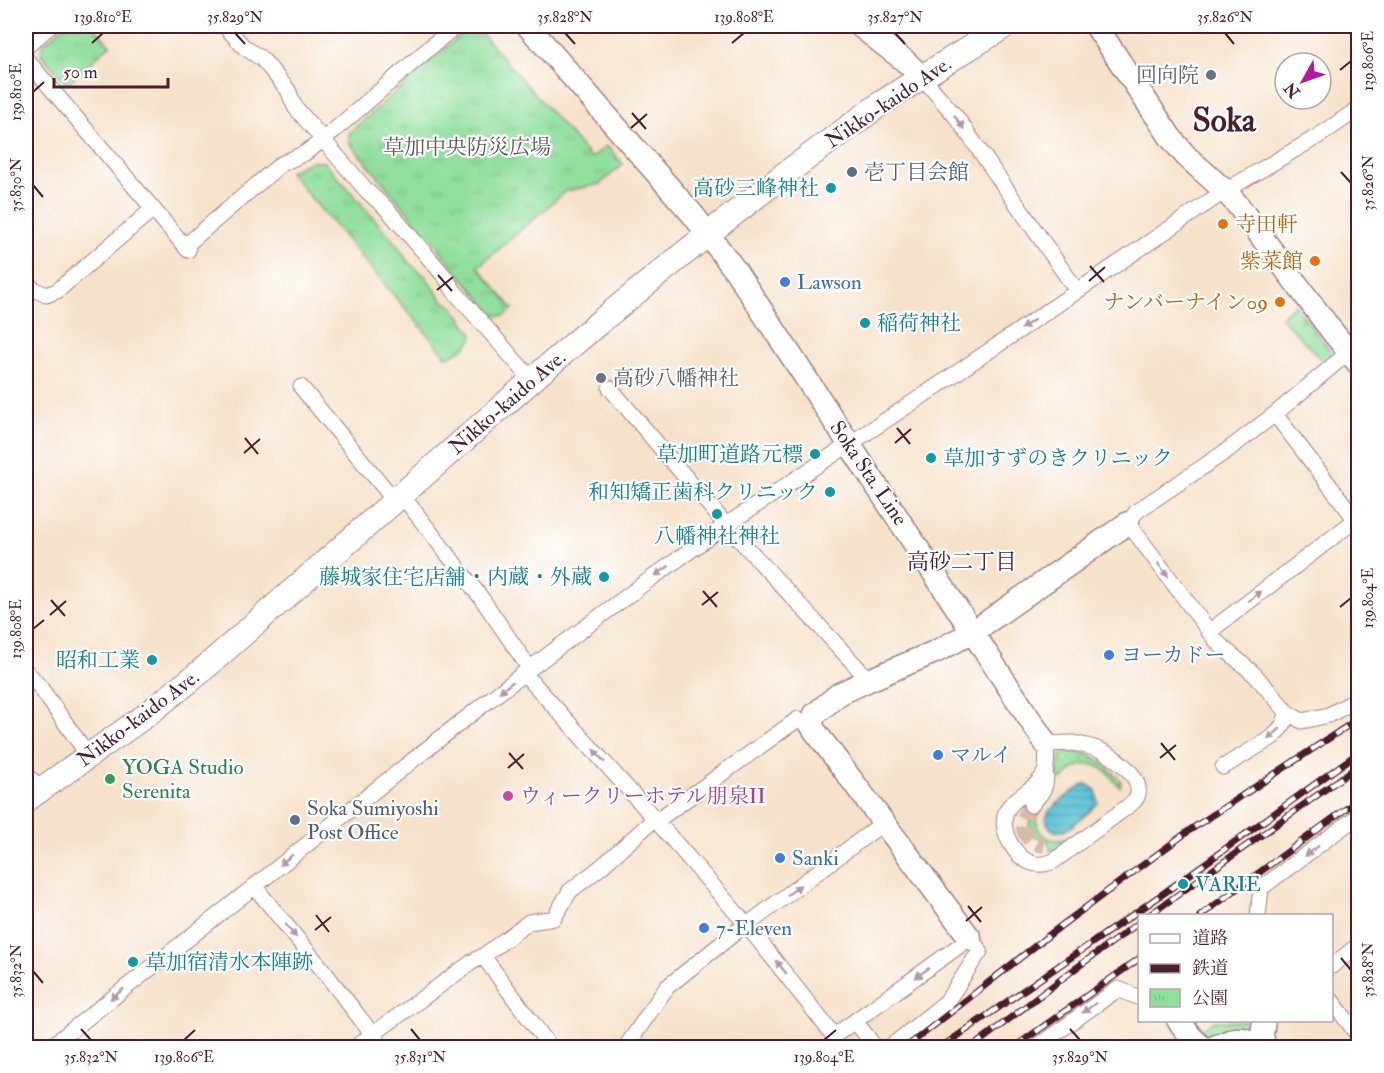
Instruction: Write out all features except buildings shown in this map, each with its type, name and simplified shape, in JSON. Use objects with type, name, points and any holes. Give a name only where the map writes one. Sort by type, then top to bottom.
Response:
[{"type":"main road","name":"Nikko-kaido Ave.","points":[[31,788],[88,755],[145,716],[199,673],[532,380],[708,234],[883,102],[1005,26]]},
{"type":"street","points":[[26,47],[50,26]]},
{"type":"street","points":[[225,26],[244,47],[262,59],[288,90],[295,107],[367,191],[387,209],[446,278],[460,299],[532,380]]},
{"type":"street","points":[[26,59],[186,248],[281,164],[305,153],[323,140],[455,26]]},
{"type":"street","name":"Soka Sta. Line","points":[[528,26],[708,234],[735,270],[1046,744]]},
{"type":"street","points":[[860,26],[922,76],[957,118],[1077,291]]},
{"type":"street","points":[[811,725],[815,714],[839,694],[937,651],[973,632],[1128,523],[1137,511],[1225,452],[1356,353],[1237,204],[1186,156],[1096,26]]},
{"type":"street","points":[[49,1047],[527,671],[642,585],[726,525],[912,403],[1225,191],[1320,135],[1359,109]]},
{"type":"street","points":[[26,280],[32,288],[46,295],[57,291],[153,209]]},
{"type":"street","points":[[301,387],[482,599],[527,671],[747,925],[834,1036],[970,938]]},
{"type":"street","points":[[610,388],[726,525],[869,680]]},
{"type":"street","points":[[1209,632],[1357,519],[1275,414]]},
{"type":"street","points":[[1128,523],[1209,632],[1221,646],[1255,675],[1288,713],[1302,721],[1329,715],[1359,699]]},
{"type":"street","points":[[26,671],[88,755]]},
{"type":"street","points":[[1223,767],[1273,737],[1283,725],[1288,713]]},
{"type":"street","points":[[354,1047],[529,922],[554,918],[570,891],[650,823],[656,821],[798,719],[811,725],[980,951],[947,1001],[889,1047]]},
{"type":"street","points":[[1031,805],[1042,793],[1047,780],[1046,744],[1074,743],[1111,755],[1126,767],[1134,779],[1137,796],[1131,804],[1054,861],[1038,865],[1023,859],[1007,840],[1004,814],[1011,804],[1038,782],[1045,772]]},
{"type":"street","points":[[1258,914],[1261,888],[1358,818]]},
{"type":"street","points":[[625,1047],[667,987],[883,823]]},
{"type":"street","points":[[254,886],[383,1047]]},
{"type":"street","points":[[1333,965],[1359,945]]},
{"type":"street","points":[[483,956],[551,1047]]},
{"type":"street","points":[[1039,1046],[1118,988],[1138,997]]},
{"type":"street","points":[[1333,1002],[1359,1035]]},
{"type":"street","points":[[855,1021],[876,1047]]},
{"type":"street","points":[[1180,1022],[1192,1038],[1203,1047]]},
{"type":"street","points":[[1235,1039],[1256,1022]]},
{"type":"street","points":[[1264,1022],[1262,1035],[1264,1047]]},
{"type":"street","points":[[1212,1047],[1235,1039],[1243,1039],[1264,1047]]},
{"type":"green space","points":[[64,26],[93,26],[110,45],[67,84],[41,54],[43,44]]},
{"type":"green space","name":"草加中央防災広場","points":[[471,26],[475,26],[591,158],[607,146],[623,164],[600,184],[566,191],[478,267],[513,309],[505,316],[494,315],[349,142],[349,133]]},
{"type":"green space","points":[[311,161],[324,162],[397,245],[408,262],[425,276],[443,301],[453,307],[473,334],[465,347],[451,356],[446,356],[289,172]]},
{"type":"green space","points":[[1295,304],[1331,352],[1332,359],[1325,364],[1281,317]]},
{"type":"green space","points":[[1085,753],[1097,758],[1121,781],[1120,787],[1107,772],[1089,764],[1071,770],[1062,780],[1057,777],[1061,754]]},
{"type":"green space","points":[[1045,800],[1047,801],[1036,819],[1040,832],[1050,839],[1070,837],[1071,839],[1058,849],[1050,851],[1048,840],[1033,834],[1029,824],[1034,812]]},
{"type":"green space","points":[[1192,1022],[1197,1022],[1204,1028],[1213,1022],[1254,1022],[1244,1030],[1218,1036],[1203,1033]]},
{"type":"water","points":[[1086,784],[1096,790],[1098,803],[1065,830],[1057,831],[1050,828],[1047,821],[1048,813],[1073,791]]},
{"type":"tunnel","points":[[1031,805],[1024,818],[1024,830],[1030,840],[1044,845]]},
{"type":"railway","points":[[905,1048],[1062,925],[1190,830],[1358,719]]},
{"type":"railway","points":[[940,1048],[1164,893],[1358,753]]},
{"type":"railway","points":[[1151,914],[1358,766]]},
{"type":"railway","points":[[1203,914],[1358,800]]},
{"type":"railway","points":[[971,1048],[1138,923]]},
{"type":"railway","points":[[1013,1048],[1138,959]]},
{"type":"place","name":"回向院","points":[[1211,75]]},
{"type":"place","name":"壱丁目会館","points":[[852,172]]},
{"type":"place","name":"高砂三峰神社","points":[[831,188]]},
{"type":"place","name":"寺田軒","points":[[1223,224]]},
{"type":"place","name":"紫菜館","points":[[1315,261]]},
{"type":"place","name":"Lawson","points":[[785,282]]},
{"type":"place","name":"ナンバーナイン09","points":[[1280,302]]},
{"type":"place","name":"稲荷神社","points":[[865,323]]},
{"type":"place","name":"高砂八幡神社","points":[[601,378]]},
{"type":"place","name":"草加町道路元標","points":[[815,454]]},
{"type":"place","name":"草加すずのきクリニック","points":[[931,458]]},
{"type":"place","name":"和知矯正歯科クリニック","points":[[830,492]]},
{"type":"place","name":"八幡神社神社","points":[[717,514]]},
{"type":"place","name":"藤城家住宅店舗・内蔵・外蔵","points":[[604,577]]},
{"type":"place","name":"ヨーカドー","points":[[1109,655]]},
{"type":"place","name":"昭和工業","points":[[152,660]]},
{"type":"place","name":"マルイ","points":[[938,755]]},
{"type":"place","name":"YOGA Studio Serenita","points":[[110,779]]},
{"type":"place","name":"ウィークリーホテル朋泉II","points":[[508,796]]},
{"type":"place","name":"Soka Sumiyoshi Post Office","points":[[295,820]]},
{"type":"place","name":"Sanki","points":[[780,858]]},
{"type":"place","name":"VARIE","points":[[1183,884]]},
{"type":"place","name":"7-Eleven","points":[[704,928]]},
{"type":"place","name":"草加宿清水本陣跡","points":[[133,962]]},
{"type":"district","name":"Soka","points":[[1224,119]]},
{"type":"district","name":"高砂二丁目","points":[[962,561]]}]
